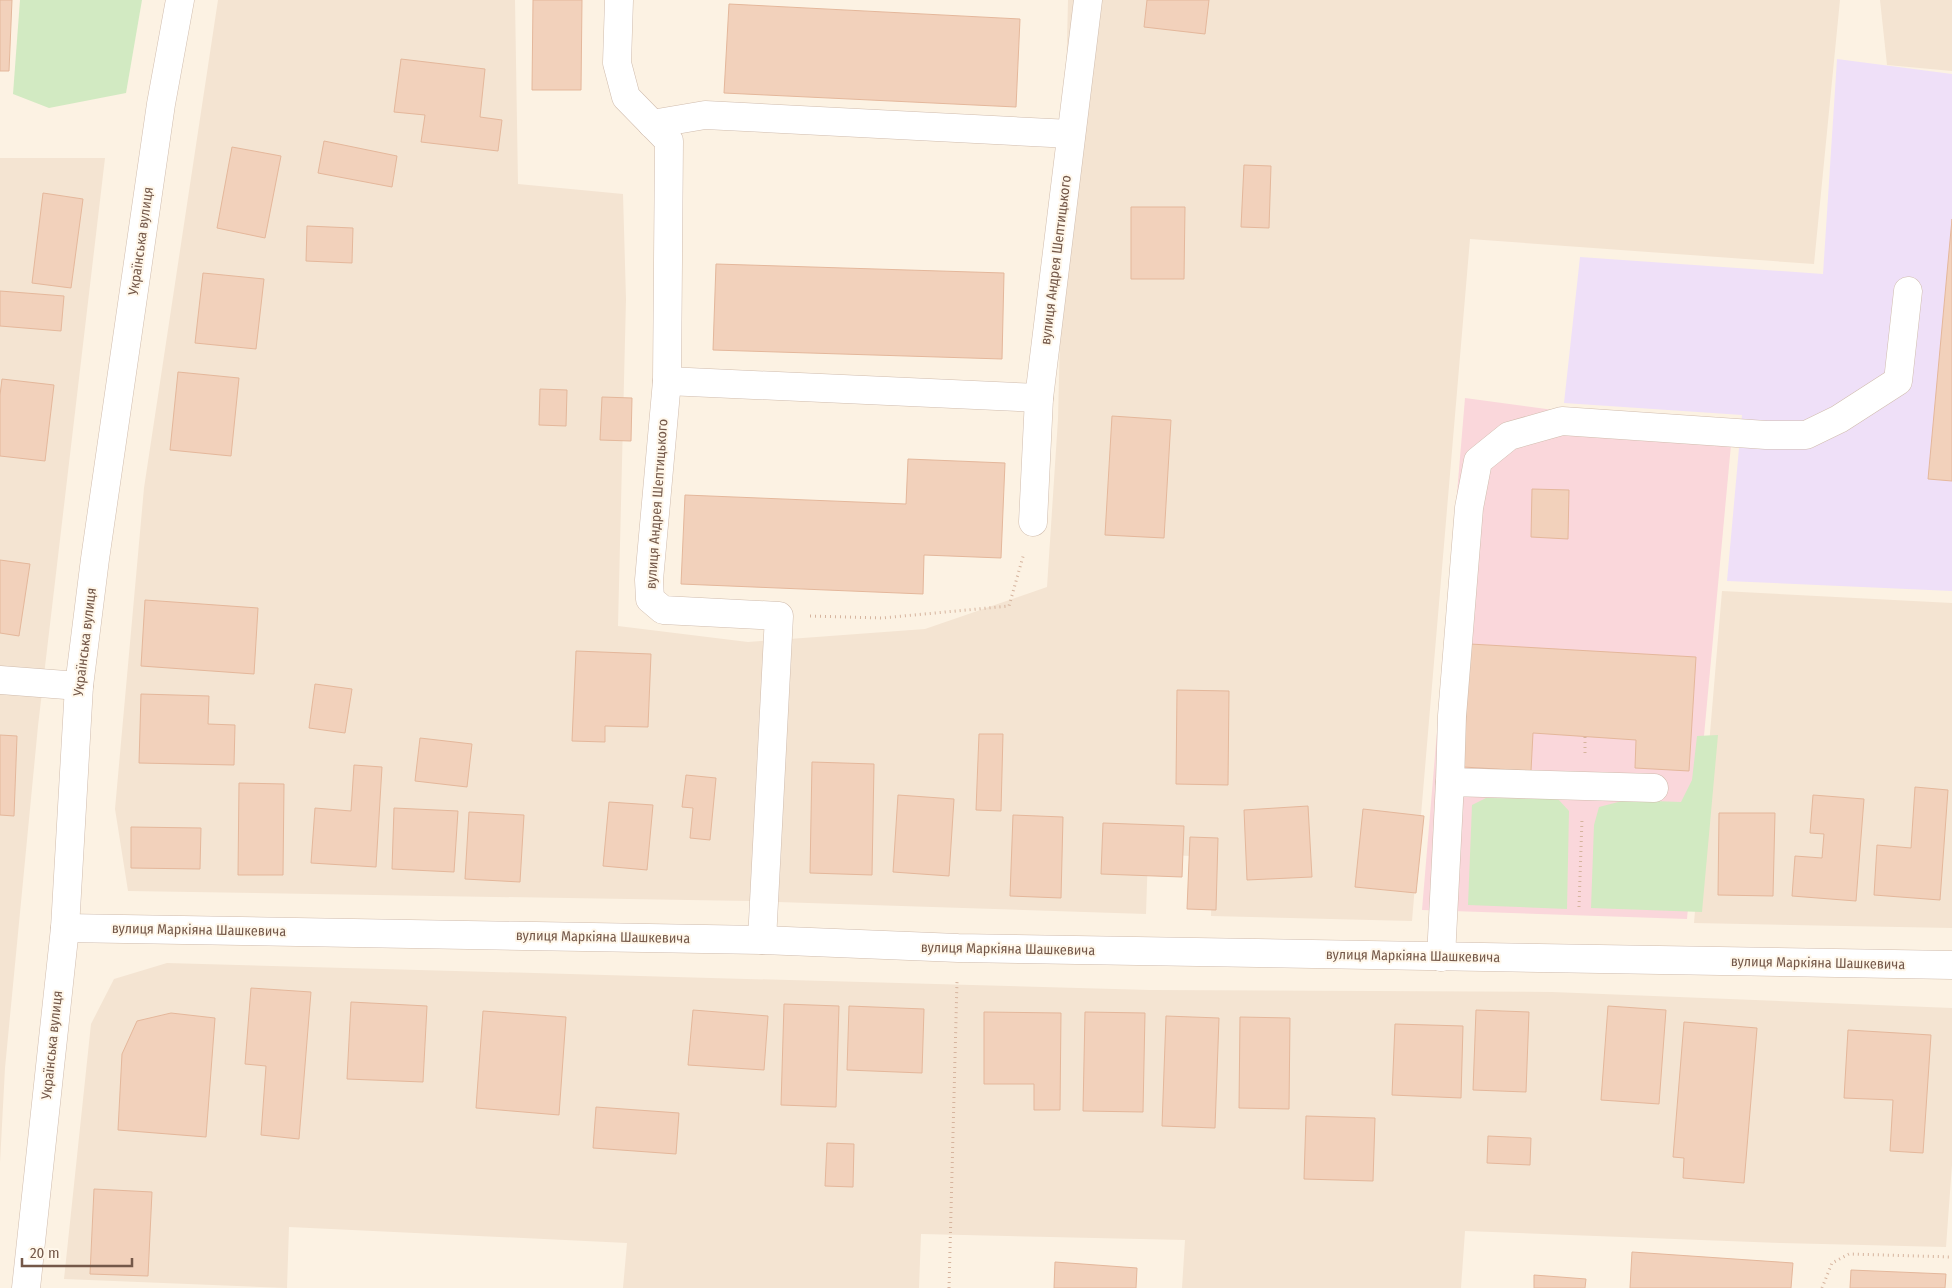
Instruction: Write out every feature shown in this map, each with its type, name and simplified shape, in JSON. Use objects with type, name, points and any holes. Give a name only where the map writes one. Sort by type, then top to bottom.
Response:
[{"type":"street","name":"Українська вулиця","points":[[26,1288],[65,928],[79,686],[95,559],[160,114],[180,0]]},
{"type":"street","name":"вулиця Андрея Шептицького","points":[[619,0],[617,63],[626,96],[669,141],[667,381],[649,580],[650,599],[663,610],[779,616]]},
{"type":"street","name":"вулиця Андрея Шептицького","points":[[1033,522],[1040,398],[1088,0]]},
{"type":"street","points":[[652,124],[705,115],[1071,134]]},
{"type":"street","points":[[1441,957],[1452,716],[1469,508],[1478,461],[1509,436],[1562,421],[1766,435],[1806,435],[1839,419],[1898,381],[1908,291]]},
{"type":"street","points":[[667,381],[1040,398]]},
{"type":"street","points":[[762,940],[779,616]]},
{"type":"street","points":[[0,680],[79,686]]},
{"type":"street","points":[[1450,782],[1654,788]]},
{"type":"street","name":"вулиця Маркіяна Шашкевича","points":[[65,928],[762,940],[958,948],[1952,965]]},
{"type":"path","points":[[779,616],[882,618],[1009,606],[1033,522]]},
{"type":"path","points":[[1579,907],[1585,736]]},
{"type":"path","points":[[949,1288],[958,948]]},
{"type":"path","points":[[1822,1288],[1832,1263],[1849,1254],[1952,1257]]},
{"type":"shaded area","points":[[218,0],[515,0],[518,184],[623,194],[626,299],[618,626],[748,642],[925,629],[1047,587],[1058,419],[1068,0],[1840,0],[1814,264],[1470,239],[1412,921],[1211,916],[1212,857],[1148,854],[1146,914],[749,901],[128,891],[115,809],[144,488]]},
{"type":"shaded area","points":[[1880,0],[1952,0],[1952,71],[1887,65]]},
{"type":"shaded area","points":[[1837,59],[1952,74],[1952,591],[1727,581],[1742,415],[1564,403],[1580,257],[1823,274]]},
{"type":"shaded area","points":[[0,158],[105,158],[38,726],[5,1068],[0,1163]]},
{"type":"shaded area","points":[[1465,398],[1732,434],[1687,919],[1422,910]]},
{"type":"shaded area","points":[[1722,591],[1952,603],[1952,928],[1694,923]]},
{"type":"shaded area","points":[[167,963],[1150,990],[1552,992],[1952,1008],[1952,1165],[1946,1247],[1465,1231],[1461,1288],[1182,1288],[1185,1240],[921,1234],[919,1288],[623,1288],[627,1243],[289,1227],[287,1288],[64,1279],[91,1024],[114,979]]},
{"type":"green space","points":[[20,0],[142,0],[126,93],[49,108],[13,94]]},
{"type":"green space","points":[[1718,735],[1702,912],[1591,908],[1594,825],[1599,807],[1626,800],[1681,802],[1692,780],[1697,736]]},
{"type":"green space","points":[[1486,798],[1558,799],[1569,811],[1567,909],[1468,905],[1472,805]]},
{"type":"building","points":[[0,0],[12,0],[9,71],[0,71]]},
{"type":"building","points":[[533,0],[582,0],[581,90],[532,90]]},
{"type":"building","points":[[1147,0],[1209,0],[1205,34],[1144,27]]},
{"type":"building","points":[[729,4],[1020,19],[1016,107],[724,93]]},
{"type":"building","points":[[401,59],[485,69],[480,117],[502,120],[498,151],[421,142],[425,115],[394,112]]},
{"type":"building","points":[[324,141],[397,156],[392,187],[318,173]]},
{"type":"building","points":[[232,147],[281,156],[265,238],[217,228]]},
{"type":"building","points":[[1244,165],[1271,166],[1269,228],[1241,227]]},
{"type":"building","points":[[43,193],[83,199],[71,288],[32,283]]},
{"type":"building","points":[[1131,207],[1185,207],[1184,279],[1131,279]]},
{"type":"building","points":[[1952,219],[1952,481],[1928,479]]},
{"type":"building","points":[[307,226],[353,228],[352,263],[306,261]]},
{"type":"building","points":[[716,264],[1004,273],[1002,359],[713,350]]},
{"type":"building","points":[[203,273],[264,279],[256,349],[195,343]]},
{"type":"building","points":[[0,291],[64,296],[61,331],[0,326]]},
{"type":"building","points":[[178,372],[239,378],[231,456],[170,450]]},
{"type":"building","points":[[2,379],[54,385],[45,461],[0,456],[0,395]]},
{"type":"building","points":[[540,389],[567,390],[566,426],[539,425]]},
{"type":"building","points":[[602,397],[632,398],[631,441],[600,440]]},
{"type":"building","points":[[1112,416],[1171,420],[1164,538],[1105,535]]},
{"type":"building","points":[[908,459],[1005,463],[1001,558],[924,555],[923,594],[681,584],[685,495],[906,504]]},
{"type":"building","points":[[1532,489],[1569,490],[1568,539],[1531,537]]},
{"type":"building","points":[[0,560],[30,564],[19,636],[0,633]]},
{"type":"building","points":[[145,600],[258,608],[254,674],[141,666]]},
{"type":"building","points":[[1470,644],[1696,657],[1689,771],[1635,768],[1636,740],[1533,733],[1531,771],[1463,767]]},
{"type":"building","points":[[576,651],[651,654],[648,727],[605,726],[605,742],[572,741]]},
{"type":"building","points":[[315,684],[352,689],[345,733],[309,728]]},
{"type":"building","points":[[1177,690],[1229,691],[1228,785],[1176,784]]},
{"type":"building","points":[[141,694],[209,696],[208,724],[235,725],[234,765],[139,763]]},
{"type":"building","points":[[979,734],[1003,734],[1001,811],[976,810]]},
{"type":"building","points":[[0,735],[17,736],[14,816],[0,815]]},
{"type":"building","points":[[420,738],[472,744],[467,787],[415,781]]},
{"type":"building","points":[[812,762],[874,764],[872,875],[810,873]]},
{"type":"building","points":[[354,765],[382,767],[376,867],[311,863],[315,808],[351,811]]},
{"type":"building","points":[[686,775],[716,778],[710,840],[690,838],[693,808],[682,807]]},
{"type":"building","points":[[239,783],[284,784],[283,875],[238,875]]},
{"type":"building","points":[[1915,787],[1948,790],[1940,900],[1874,895],[1877,845],[1911,848]]},
{"type":"building","points":[[898,795],[954,799],[949,876],[893,872]]},
{"type":"building","points":[[1813,795],[1864,799],[1856,901],[1792,896],[1795,856],[1822,858],[1824,834],[1810,833]]},
{"type":"building","points":[[609,802],[653,805],[647,870],[603,866]]},
{"type":"building","points":[[1308,806],[1312,877],[1247,880],[1244,810]]},
{"type":"building","points":[[394,808],[458,811],[454,872],[392,869]]},
{"type":"building","points":[[1363,809],[1424,816],[1416,893],[1355,887]]},
{"type":"building","points":[[469,812],[524,815],[520,882],[465,879]]},
{"type":"building","points":[[1719,813],[1775,813],[1773,896],[1718,895]]},
{"type":"building","points":[[1013,815],[1063,817],[1061,898],[1010,896]]},
{"type":"building","points":[[1103,823],[1184,826],[1182,877],[1101,874]]},
{"type":"building","points":[[131,827],[201,828],[200,869],[131,868]]},
{"type":"building","points":[[1190,837],[1218,838],[1216,910],[1187,909]]},
{"type":"building","points":[[251,988],[311,992],[299,1139],[261,1135],[266,1066],[245,1064]]},
{"type":"building","points":[[351,1002],[427,1006],[423,1082],[347,1079]]},
{"type":"building","points":[[784,1004],[839,1006],[836,1107],[781,1105]]},
{"type":"building","points":[[849,1006],[924,1009],[922,1073],[847,1070]]},
{"type":"building","points":[[1608,1006],[1666,1010],[1659,1104],[1601,1100]]},
{"type":"building","points":[[693,1010],[768,1016],[764,1070],[688,1065]]},
{"type":"building","points":[[1476,1010],[1529,1012],[1526,1092],[1473,1090]]},
{"type":"building","points":[[483,1011],[566,1017],[559,1115],[476,1108]]},
{"type":"building","points":[[984,1012],[1061,1013],[1060,1110],[1034,1110],[1034,1084],[984,1084]]},
{"type":"building","points":[[1085,1012],[1145,1013],[1143,1112],[1083,1111]]},
{"type":"building","points":[[171,1013],[215,1018],[206,1137],[118,1130],[122,1054],[137,1021]]},
{"type":"building","points":[[1166,1016],[1219,1018],[1215,1128],[1162,1126]]},
{"type":"building","points":[[1240,1017],[1290,1018],[1289,1109],[1239,1108]]},
{"type":"building","points":[[1684,1022],[1757,1028],[1744,1183],[1683,1178],[1684,1158],[1673,1157]]},
{"type":"building","points":[[1395,1024],[1463,1026],[1461,1098],[1392,1095]]},
{"type":"building","points":[[1848,1030],[1931,1035],[1923,1153],[1890,1151],[1893,1100],[1844,1098]]},
{"type":"building","points":[[596,1107],[679,1113],[676,1154],[593,1148]]},
{"type":"building","points":[[1306,1116],[1375,1118],[1373,1181],[1304,1179]]},
{"type":"building","points":[[1488,1136],[1531,1138],[1530,1165],[1487,1163]]},
{"type":"building","points":[[827,1143],[854,1144],[853,1187],[825,1186]]},
{"type":"building","points":[[94,1189],[152,1192],[148,1276],[90,1274]]},
{"type":"building","points":[[1632,1252],[1793,1263],[1791,1288],[1630,1288]]},
{"type":"building","points":[[1055,1262],[1137,1268],[1136,1288],[1054,1288]]},
{"type":"building","points":[[1851,1270],[1946,1274],[1945,1288],[1850,1288]]},
{"type":"building","points":[[1534,1275],[1586,1279],[1585,1288],[1534,1288]]}]
